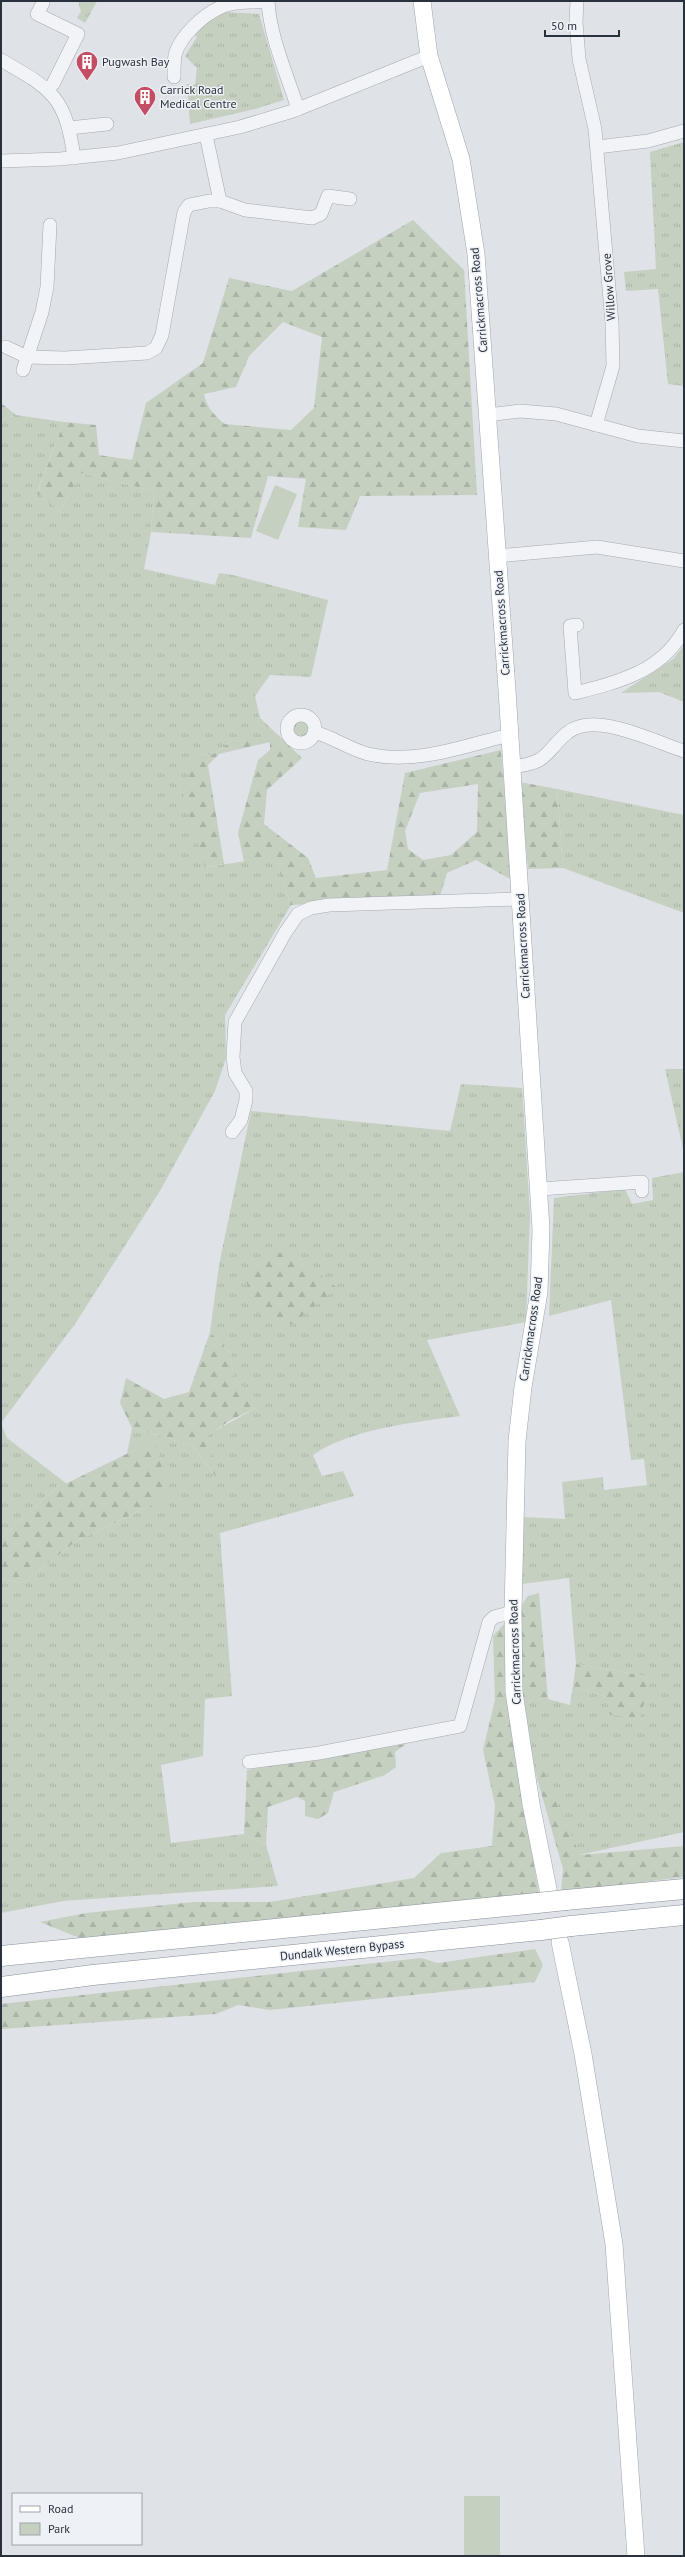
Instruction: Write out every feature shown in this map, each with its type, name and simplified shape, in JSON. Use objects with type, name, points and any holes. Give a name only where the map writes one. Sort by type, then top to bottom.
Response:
[{"type":"highway","points":[[1,1956],[550,1899],[684,1889]]},
{"type":"highway","name":"Dundalk Western Bypass","points":[[1,1986],[93,1975],[541,1930],[565,1934],[684,1915]]},
{"type":"main road","name":"Carrickmacross Road","points":[[422,1],[429,56],[461,159],[469,201],[476,254],[540,1189],[541,1229],[539,1292],[523,1387],[517,1441],[513,1612],[514,1692],[531,1804],[550,1899]]},
{"type":"main road","points":[[565,1934],[614,2244],[636,2556]]},
{"type":"street","points":[[174,77],[177,50],[187,34],[202,20],[221,7],[235,3],[264,1]]},
{"type":"street","points":[[268,1],[269,14],[282,61],[298,109]]},
{"type":"street","name":"Willow Grove","points":[[577,1],[576,22],[579,58],[595,129],[612,323],[613,366],[596,425]]},
{"type":"street","points":[[43,2],[37,14],[78,34],[53,84],[48,89]]},
{"type":"street","points":[[1,161],[74,158],[118,153],[206,135],[298,109],[429,56]]},
{"type":"street","points":[[1,60],[48,89],[62,106],[69,128],[74,158]]},
{"type":"street","points":[[69,128],[107,124]]},
{"type":"street","points":[[597,147],[648,141],[684,131]]},
{"type":"street","points":[[206,135],[220,201]]},
{"type":"street","points":[[6,348],[28,357],[65,358],[147,353],[156,348],[162,335],[184,212],[189,205],[209,200],[220,201],[245,210],[312,218],[321,214],[328,196],[350,200]]},
{"type":"street","points":[[24,370],[42,312],[47,287],[50,225]]},
{"type":"street","points":[[487,416],[520,411],[556,414],[638,436],[684,441]]},
{"type":"street","points":[[497,556],[597,547],[684,561]]},
{"type":"street","points":[[577,625],[570,626],[575,693],[625,680],[646,668],[668,652],[684,630]]},
{"type":"street","points":[[511,767],[540,761],[567,733],[582,726],[596,724],[612,727],[684,752]]},
{"type":"street","points":[[314,732],[330,736],[368,754],[397,756],[424,756],[509,735]]},
{"type":"street","points":[[232,1132],[241,1120],[246,1100],[246,1091],[235,1073],[232,1057],[234,1022],[285,933],[298,914],[311,908],[329,905],[520,899]]},
{"type":"street","points":[[540,1189],[642,1182],[642,1191]]},
{"type":"street","points":[[249,1762],[319,1753],[460,1726],[489,1622],[494,1617],[513,1612]]},
{"type":"green space","points":[[78,1],[97,1],[85,23],[77,18],[81,11]]},
{"type":"green space","points":[[225,12],[259,14],[284,100],[255,109],[190,124],[187,84],[195,85],[197,68],[185,56],[197,37],[194,34],[205,24]]},
{"type":"green space","points":[[684,142],[684,386],[668,384],[658,289],[626,291],[624,272],[656,269],[650,152]]},
{"type":"green space","points":[[413,220],[464,270],[477,495],[360,496],[346,530],[298,527],[306,479],[268,476],[251,538],[151,532],[154,491],[81,473],[60,511],[37,493],[64,422],[96,425],[99,455],[132,460],[146,403],[203,363],[229,278],[292,291]],"holes":[[[283,322],[322,337],[314,408],[291,430],[225,424],[214,415],[204,394],[236,387],[249,356]]]},
{"type":"green space","points":[[1,403],[16,415],[1,420]]},
{"type":"green space","points":[[16,415],[64,422],[37,492],[60,511],[81,473],[154,491],[151,532],[144,569],[215,585],[219,573],[233,575],[328,600],[311,677],[270,675],[255,696],[260,718],[280,737],[237,737],[212,755],[196,754],[205,867],[275,857],[291,905],[225,1015],[226,1058],[215,1091],[160,1191],[75,1324],[1,1423],[1,420]]},
{"type":"green space","points":[[275,485],[297,494],[278,540],[256,531]]},
{"type":"green space","points":[[684,645],[684,702],[659,692],[621,693],[673,659]]},
{"type":"green space","points":[[297,719],[305,719],[310,724],[308,735],[305,737],[297,737],[292,732],[292,724]]},
{"type":"green space","points":[[237,737],[280,737],[302,758],[267,790],[264,824],[308,858],[316,878],[387,870],[405,773],[501,750],[512,880],[476,860],[447,873],[440,896],[291,905],[275,858],[244,862],[238,833],[258,760],[270,750],[270,742],[219,754],[208,765],[224,864],[205,867],[182,791],[196,754],[212,755]],"holes":[[[478,784],[477,832],[451,855],[423,860],[408,849],[405,831],[420,793]]]},
{"type":"green space","points":[[520,782],[557,789],[563,868],[528,869]]},
{"type":"green space","points":[[557,789],[684,815],[684,913],[563,868]]},
{"type":"green space","points":[[665,1069],[684,1069],[684,1153]]},
{"type":"green space","points":[[461,1084],[522,1088],[530,1214],[526,1322],[427,1340],[460,1416],[404,1424],[364,1433],[328,1446],[313,1455],[322,1476],[343,1471],[354,1496],[220,1533],[232,1696],[205,1699],[203,1756],[161,1765],[171,1843],[244,1834],[266,1845],[278,1886],[63,1901],[1,1913],[1,1579],[23,1583],[75,1542],[162,1500],[155,1440],[127,1454],[132,1428],[192,1445],[215,1476],[207,1435],[263,1404],[234,1379],[230,1353],[210,1332],[219,1265],[251,1111],[450,1131]]},
{"type":"green space","points":[[684,1172],[684,1832],[579,1855],[541,1767],[536,1775],[523,1701],[548,1699],[570,1705],[573,1686],[606,1697],[651,1677],[576,1664],[569,1578],[522,1584],[523,1517],[565,1519],[562,1482],[603,1477],[604,1490],[647,1485],[644,1459],[631,1460],[611,1300],[549,1316],[554,1198],[625,1189],[632,1204],[653,1200],[652,1178]]},
{"type":"green space","points":[[270,1252],[296,1255],[337,1288],[292,1324],[260,1316],[246,1281]]},
{"type":"green space","points":[[210,1332],[230,1353],[234,1379],[264,1404],[231,1420],[208,1435],[216,1477],[192,1445],[132,1428],[120,1403],[126,1378],[164,1399],[189,1392]]},
{"type":"green space","points":[[1,1423],[7,1438],[67,1484],[55,1489],[1,1539]]},
{"type":"green space","points":[[155,1440],[168,1491],[162,1500],[75,1542],[23,1583],[1,1579],[1,1539],[55,1489]]},
{"type":"green space","points":[[539,1593],[548,1699],[523,1701],[520,1607],[528,1596]]},
{"type":"green space","points":[[504,1624],[511,1727],[539,1895],[82,1939],[40,1922],[86,1913],[194,1902],[270,1902],[414,1878],[441,1853],[492,1846],[495,1805],[483,1750],[495,1700],[493,1636]]},
{"type":"green space","points":[[576,1664],[651,1677],[640,1718],[610,1715],[606,1697],[573,1686]]},
{"type":"green space","points":[[406,1744],[395,1752],[396,1767],[385,1775],[334,1792],[328,1813],[318,1819],[305,1816],[305,1801],[297,1797],[268,1807],[266,1845],[244,1834],[247,1770]]},
{"type":"green space","points":[[541,1766],[580,1855],[684,1846],[684,1877],[561,1892],[563,1869],[536,1775]]},
{"type":"green space","points":[[535,1949],[543,1965],[535,1982],[270,2010],[238,2005],[216,2014],[1,2029],[1,2004],[421,1958],[438,1963]]},
{"type":"green space","points":[[464,2496],[500,2496],[500,2556],[464,2556]]},
{"type":"tunnel","points":[[549,1894],[559,1941]]},
{"type":"place","name":"Pugwash Bay","points":[[87,82]]},
{"type":"place","name":"Carrick Road Medical Centre","points":[[145,116]]}]
